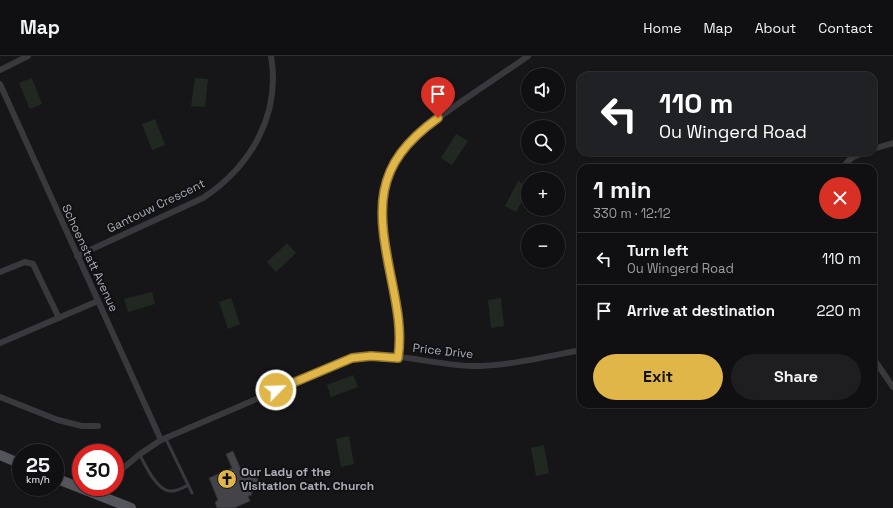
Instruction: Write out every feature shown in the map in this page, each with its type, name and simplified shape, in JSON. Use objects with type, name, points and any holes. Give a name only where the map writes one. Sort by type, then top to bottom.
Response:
[{"type":"main road","points":[[0,455],[12,460]]},
{"type":"main road","points":[[111,496],[131,508]]},
{"type":"street","points":[[0,70],[28,56]]},
{"type":"street","name":"Gantouw Crescent","points":[[77,256],[203,198],[216,190],[236,172],[253,149],[260,136],[269,112],[273,86],[271,56]]},
{"type":"street","points":[[398,358],[399,322],[397,305],[384,243],[382,219],[383,198],[389,174],[401,153],[418,134],[528,56]]},
{"type":"street","name":"Schoenstatt Avenue","points":[[1,88],[163,440]]},
{"type":"street","points":[[877,148],[893,143]]},
{"type":"street","points":[[845,164],[851,158],[856,156]]},
{"type":"street","points":[[0,272],[25,262],[33,264],[59,318]]},
{"type":"street","points":[[0,343],[98,301]]},
{"type":"street","name":"Price Drive","points":[[124,467],[140,454],[163,440],[346,360],[360,356],[398,358],[452,365],[487,366],[577,351]]},
{"type":"street","points":[[877,364],[893,387]]},
{"type":"street","points":[[0,397],[58,420],[82,426],[98,426]]},
{"type":"lane","points":[[163,440],[192,493]]},
{"type":"lane","points":[[140,454],[147,468],[160,487],[164,490],[170,492],[188,485]]},
{"type":"shaded area","points":[[32,78],[42,104],[30,109],[19,83]]},
{"type":"shaded area","points":[[195,78],[208,79],[205,107],[191,106]]},
{"type":"shaded area","points":[[155,119],[165,145],[152,150],[142,124]]},
{"type":"shaded area","points":[[456,134],[468,141],[452,165],[441,158]]},
{"type":"shaded area","points":[[518,181],[521,183],[521,203],[516,212],[505,206]]},
{"type":"shaded area","points":[[287,243],[296,253],[276,272],[267,262]]},
{"type":"shaded area","points":[[152,292],[155,304],[128,312],[124,299]]},
{"type":"shaded area","points":[[231,298],[240,324],[228,329],[219,302]]},
{"type":"shaded area","points":[[501,298],[504,326],[491,328],[488,300]]},
{"type":"shaded area","points":[[353,375],[358,387],[331,397],[327,385]]},
{"type":"shaded area","points":[[349,436],[354,464],[341,467],[336,439]]},
{"type":"shaded area","points":[[544,445],[549,473],[536,476],[531,448]]},
{"type":"building","name":"Our Lady of the Visitation Cath. Church","points":[[233,451],[242,472],[252,468],[261,486],[256,488],[257,490],[251,493],[252,495],[248,496],[250,501],[234,508],[217,508],[215,502],[218,500],[209,478],[232,468],[226,454]]},
{"type":"place","name":"Our Lady of the Visitation Cath. Church","points":[[227,479]]},
{"type":"route","points":[[276,390],[352,358],[360,356],[398,358],[400,337],[399,322],[397,305],[384,243],[382,219],[385,185],[389,174],[401,153],[418,134],[438,118]]}]
